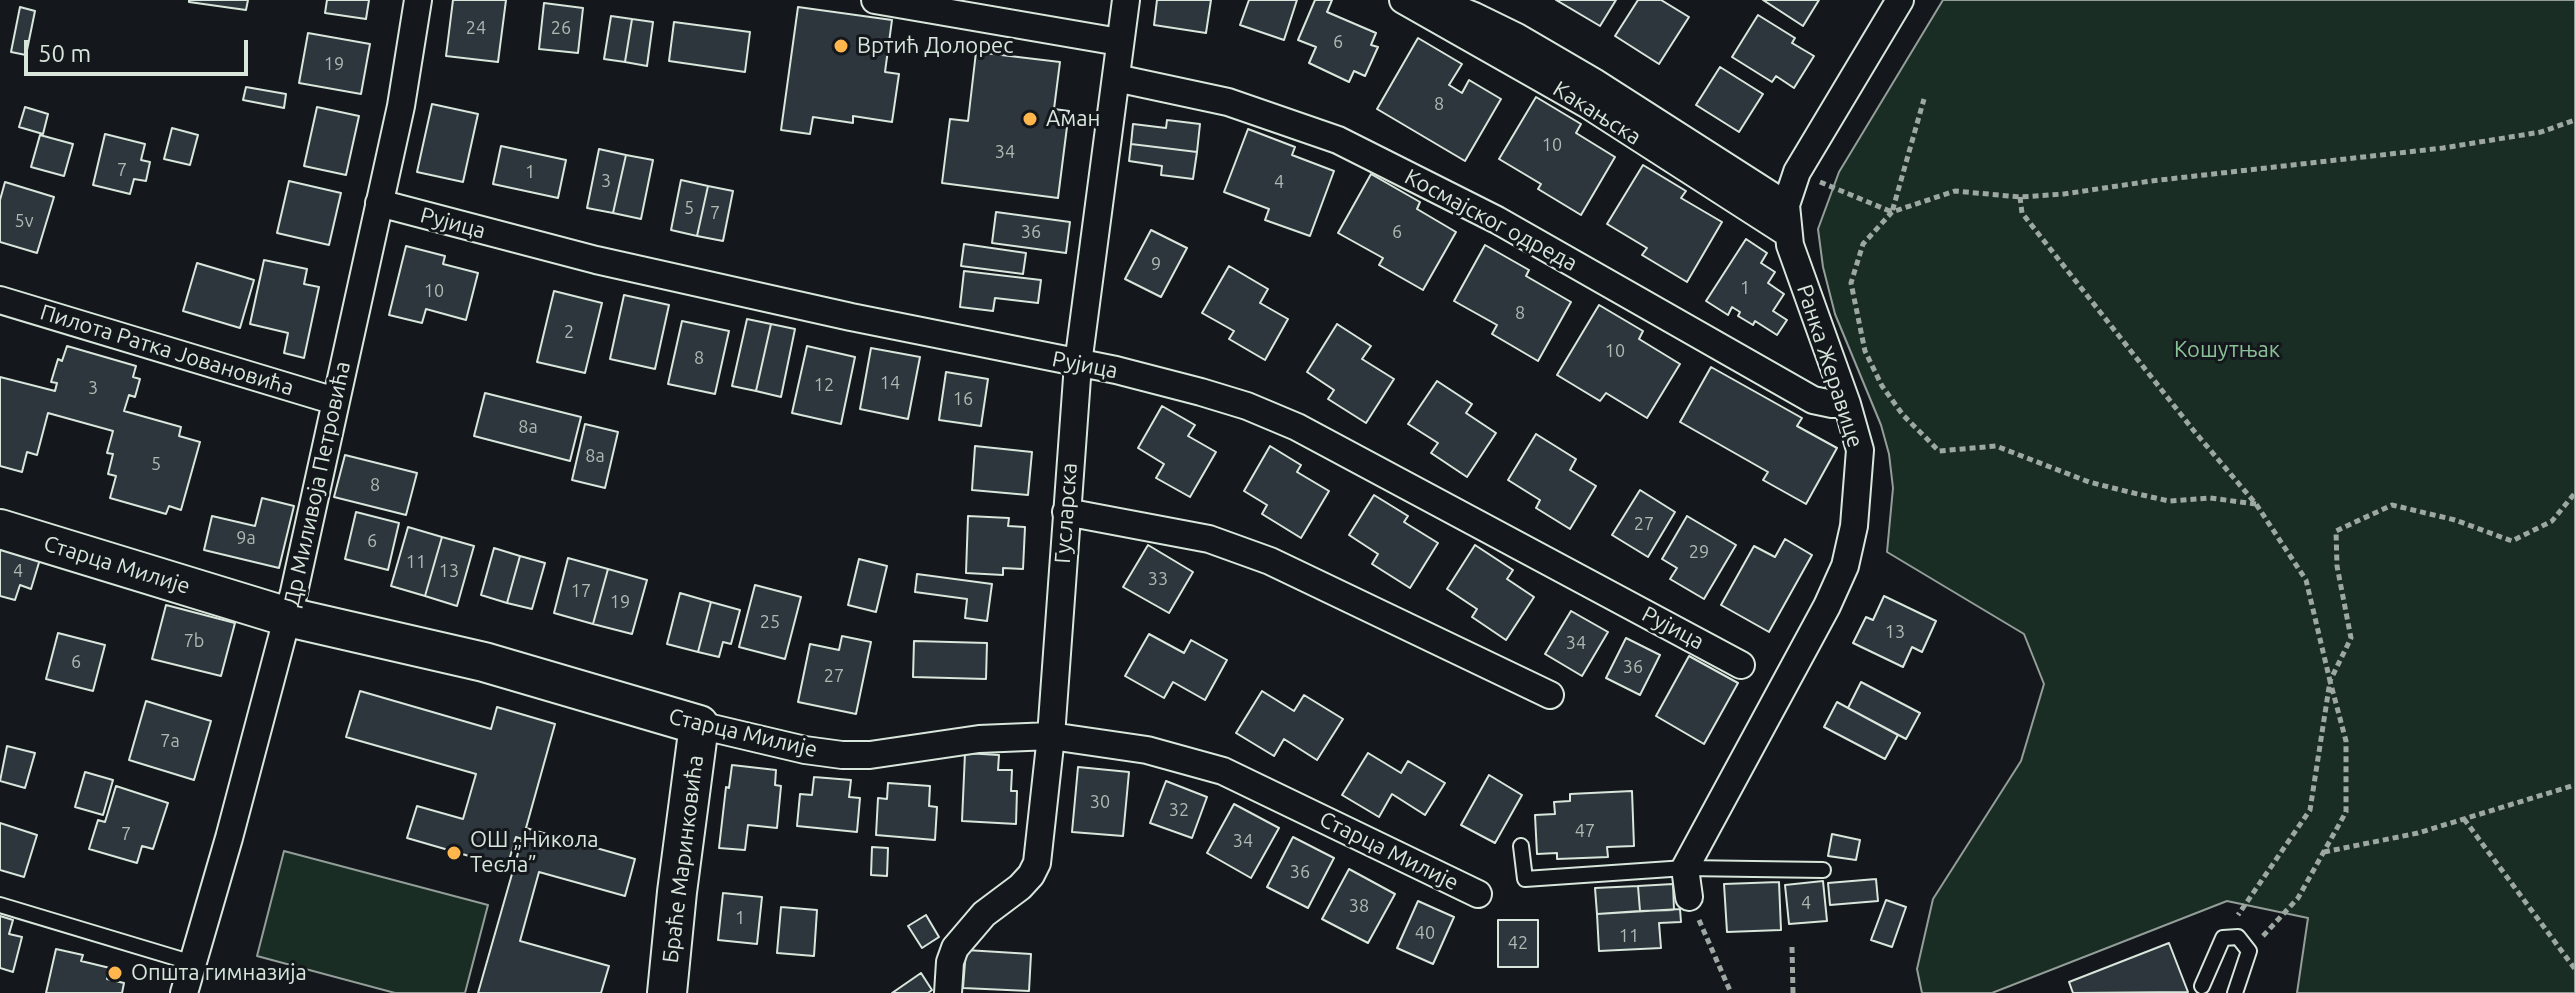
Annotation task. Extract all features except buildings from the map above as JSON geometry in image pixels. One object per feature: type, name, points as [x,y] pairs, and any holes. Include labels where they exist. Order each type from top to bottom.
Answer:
[{"type":"street","name":"Др Миливоја Петровића","points":[[184,993],[288,617],[401,106],[418,0]]},
{"type":"street","points":[[875,0],[1119,42]]},
{"type":"street","name":"Гусларска","points":[[948,993],[950,962],[955,948],[984,914],[1026,881],[1037,863],[1051,736],[1078,364],[1126,0]]},
{"type":"street","name":"Какањска","points":[[1403,0],[1588,105],[1787,233]]},
{"type":"street","name":"Какањска","points":[[1435,0],[1517,37],[1594,82],[1786,205]]},
{"type":"street","name":"Ранка Жеравице","points":[[1685,868],[1827,606],[1845,566],[1854,526],[1860,450],[1787,233],[1786,205],[1797,172],[1900,0]]},
{"type":"street","name":"Космајског одреда","points":[[1116,78],[1228,102],[1338,140],[1497,220],[1813,400],[1847,404]]},
{"type":"street","name":"Рујица","points":[[379,203],[596,260],[1078,364],[1201,392],[1247,406],[1297,427],[1741,665]]},
{"type":"street","name":"Пилота Ратка Јовановића","points":[[0,300],[335,401]]},
{"type":"street","points":[[1066,512],[1175,531],[1249,553],[1550,695]]},
{"type":"street","name":"Старца Милије","points":[[0,529],[288,617],[484,662],[699,725],[780,745],[842,755],[870,755],[979,739],[1051,736],[1147,750],[1223,771],[1478,894]]},
{"type":"street","name":"Браће Маринковића","points":[[667,993],[699,725]]},
{"type":"street","points":[[1685,868],[1689,897]]},
{"type":"lane","points":[[1521,846],[1525,879],[1685,868],[1823,870]]},
{"type":"lane","points":[[0,905],[193,963]]},
{"type":"lane","points":[[2202,986],[2223,938],[2238,937],[2249,951],[2235,993]]},
{"type":"path","points":[[1924,99],[1892,212],[1863,244],[1851,283],[1865,351],[1882,386],[1903,415],[1939,451],[1996,446],[2089,482],[2169,501],[2210,498],[2256,504]]},
{"type":"path","points":[[1797,172],[1892,212],[1955,191],[2020,197],[2064,194],[2151,181],[2443,148],[2541,132],[2575,120]]},
{"type":"path","points":[[2020,197],[2022,213],[2184,419],[2256,504],[2306,580],[2346,741],[2346,812],[2298,898],[2249,951]]},
{"type":"path","points":[[2223,938],[2310,810],[2330,681],[2351,638],[2337,566],[2336,531],[2392,505],[2455,520],[2512,541],[2552,521],[2575,493]]},
{"type":"path","points":[[2323,852],[2418,833],[2575,785]]},
{"type":"path","points":[[2464,819],[2575,969]]},
{"type":"path","points":[[1689,897],[1731,993]]},
{"type":"path","points":[[1792,947],[1793,993]]},
{"type":"green space","name":"Кошутњак","points":[[1943,0],[2575,0],[2575,993],[2297,993],[2308,918],[2227,901],[1992,993],[1922,993],[1917,969],[1933,899],[2021,761],[2044,684],[2024,634],[1887,552],[1893,488],[1889,454],[1881,425],[1835,314],[1823,267],[1818,229],[1839,172]]},
{"type":"green space","points":[[284,851],[488,905],[465,993],[395,993],[257,956]]},
{"type":"place","name":"Вртић Долорес","points":[[841,46]]},
{"type":"place","name":"Аман","points":[[1030,119]]},
{"type":"place","name":"ОШ „Никола Тесла”","points":[[454,853]]},
{"type":"place","name":"Општа гимназија","points":[[115,973]]}]
